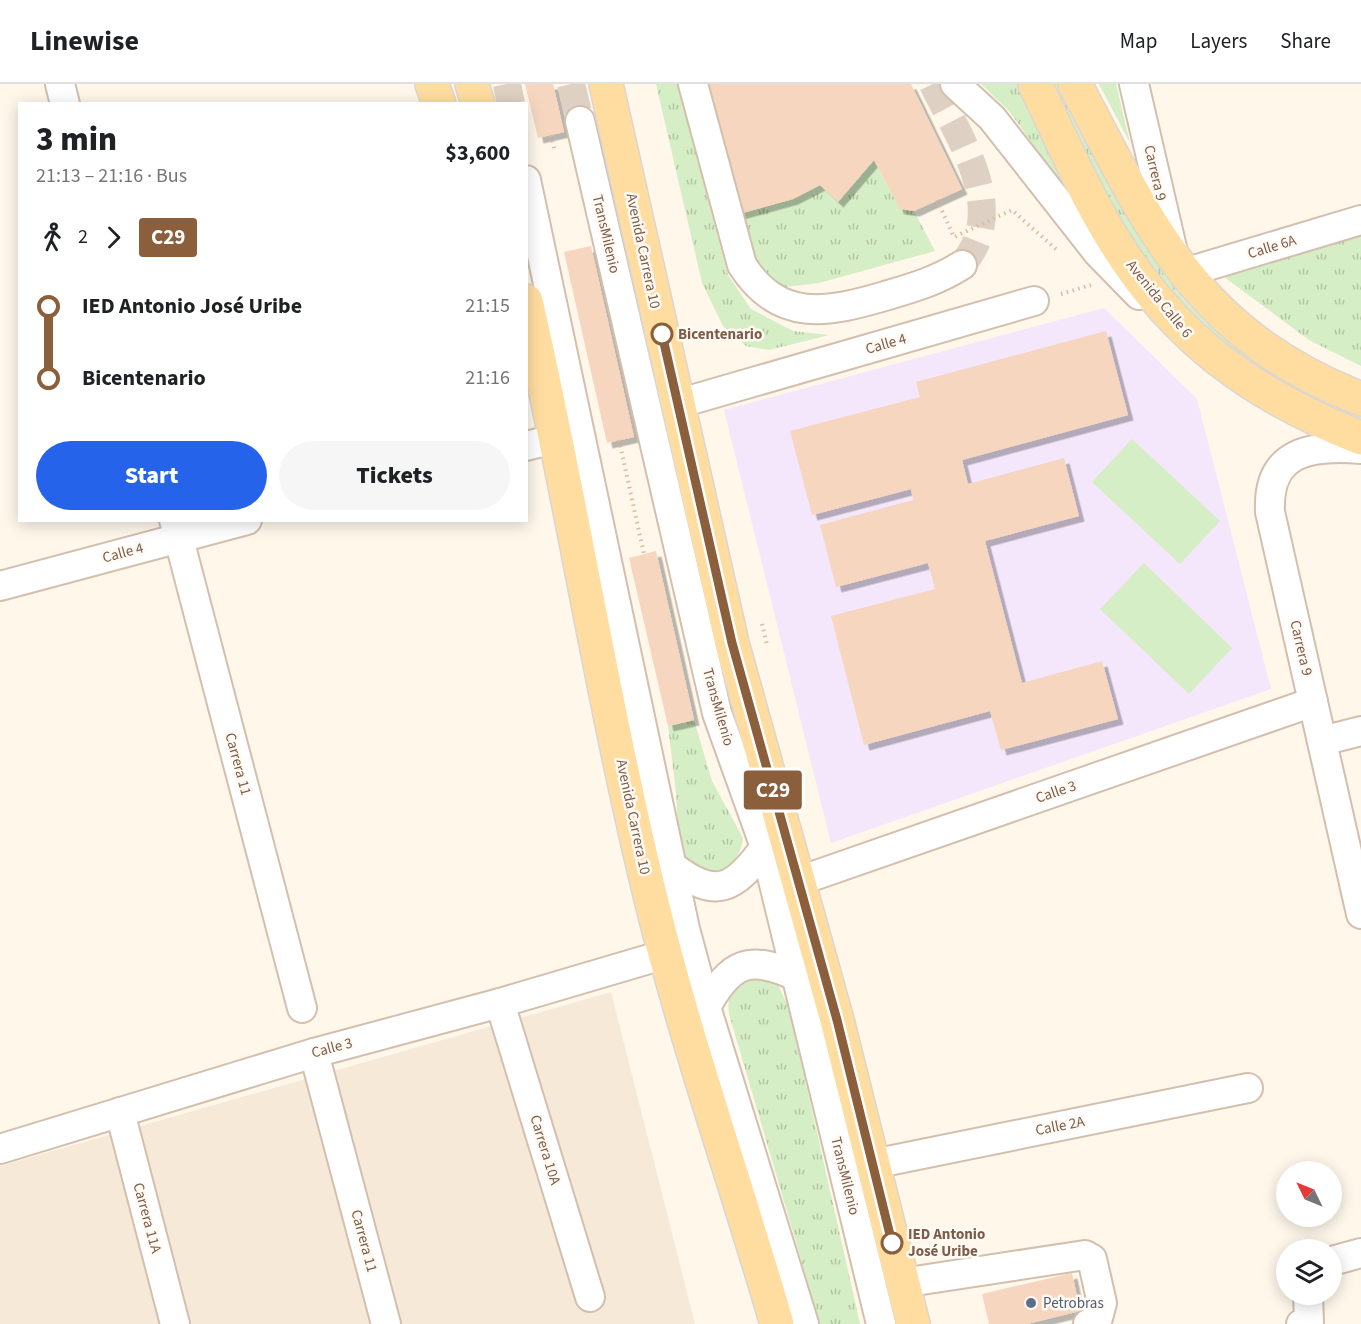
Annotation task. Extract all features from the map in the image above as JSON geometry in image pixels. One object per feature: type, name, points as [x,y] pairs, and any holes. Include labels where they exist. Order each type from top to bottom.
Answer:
[{"type":"main road","points":[[432,84],[438,102]]},
{"type":"main road","points":[[472,84],[477,102]]},
{"type":"main road","name":"Avenida Carrera 10","points":[[606,84],[732,643],[837,1020],[913,1324]]},
{"type":"main road","name":"Avenida Calle 6","points":[[1035,84],[1113,240],[1158,300],[1190,337],[1210,355],[1267,395],[1361,438]]},
{"type":"main road","points":[[1075,84],[1127,183],[1180,268],[1227,319],[1262,347],[1303,374],[1361,399]]},
{"type":"main road","name":"Avenida Carrera 10","points":[[528,310],[558,438],[620,760],[666,954],[711,1112],[777,1324]]},
{"type":"street","points":[[60,84],[64,102]]},
{"type":"street","points":[[693,84],[742,265],[751,279],[769,296],[802,308],[826,310],[928,284],[962,266]]},
{"type":"street","points":[[955,84],[992,118],[1098,253],[1142,299],[1190,337]]},
{"type":"street","name":"Carrera 9","points":[[1134,84],[1180,268]]},
{"type":"street","name":"TransMilenio","points":[[580,121],[717,713],[765,847],[881,1324]]},
{"type":"street","points":[[528,189],[672,866],[706,1007],[804,1324]]},
{"type":"street","name":"Calle 6A","points":[[1180,268],[1361,220]]},
{"type":"street","name":"Calle 4","points":[[677,404],[1034,301]]},
{"type":"street","points":[[528,446],[558,438]]},
{"type":"street","name":"Carrera 9","points":[[1361,449],[1330,447],[1307,450],[1291,458],[1280,469],[1272,483],[1269,496],[1270,512],[1361,914]]},
{"type":"street","name":"Calle 4","points":[[0,586],[177,529],[231,522]]},
{"type":"street","name":"Carrera 11","points":[[177,529],[302,1008]]},
{"type":"street","name":"Calle 3","points":[[799,881],[1313,702]]},
{"type":"street","points":[[1322,741],[1361,731]]},
{"type":"street","points":[[672,866],[692,881],[712,888],[724,887],[741,878],[765,847]]},
{"type":"street","name":"Calle 3","points":[[0,1149],[314,1053],[500,1004],[666,954]]},
{"type":"street","points":[[706,1007],[718,985],[729,973],[743,965],[770,964],[796,975]]},
{"type":"street","name":"Carrera 10A","points":[[500,1004],[590,1297]]},
{"type":"street","name":"Carrera 11","points":[[314,1053],[386,1324]]},
{"type":"street","name":"Calle 2A","points":[[873,1164],[1248,1088]]},
{"type":"street","name":"Carrera 11A","points":[[120,1112],[175,1324]]},
{"type":"street","points":[[1342,1258],[1361,1253]]},
{"type":"street","points":[[902,1283],[1085,1255],[1092,1259],[1102,1303],[1098,1318],[1088,1324]]},
{"type":"street","points":[[1301,1324],[1309,1322],[1308,1305]]},
{"type":"path","points":[[937,200],[954,237],[1012,210],[1062,255]]},
{"type":"path","points":[[1034,301],[1096,284],[1087,277]]},
{"type":"path","points":[[619,440],[644,555]]},
{"type":"shaded area","points":[[1104,308],[1197,399],[1271,689],[831,843],[724,410]]},
{"type":"shaded area","points":[[611,992],[695,1324],[0,1324],[0,1166]]},
{"type":"green space","points":[[656,84],[677,84],[728,275],[751,309],[793,331],[829,335],[769,350],[746,346],[723,326],[702,283]]},
{"type":"green space","points":[[981,84],[1018,84],[1084,218],[1010,112]]},
{"type":"green space","points":[[1049,84],[1060,84],[1124,211],[1142,242],[1183,299],[1224,337],[1262,362],[1361,411],[1361,423],[1262,377],[1157,285],[1125,231]]},
{"type":"green space","points":[[1099,84],[1116,84],[1130,143]]},
{"type":"green space","points":[[874,160],[900,208],[914,211],[935,251],[819,283],[778,288],[760,272],[735,215],[793,199],[820,185],[838,201]]},
{"type":"green space","points":[[1361,230],[1361,366],[1309,340],[1216,271]]},
{"type":"green space","points":[[1132,439],[1220,521],[1180,564],[1092,482]]},
{"type":"green space","points":[[1144,563],[1232,648],[1189,694],[1100,609]]},
{"type":"green space","points":[[694,720],[712,781],[743,838],[740,851],[729,866],[712,874],[686,860],[679,844],[668,726]]},
{"type":"green space","points":[[766,975],[778,985],[789,1008],[860,1324],[820,1324],[729,1014],[730,994],[742,976]]},
{"type":"building","points":[[525,84],[553,84],[564,132],[538,138]]},
{"type":"building","points":[[702,84],[911,84],[962,189],[914,211],[900,209],[874,160],[838,202],[820,185],[793,199],[735,215]]},
{"type":"building","points":[[591,246],[634,437],[607,443],[564,252]]},
{"type":"building","points":[[1106,331],[1128,415],[962,460],[968,484],[1064,458],[1079,516],[985,541],[1022,683],[1102,661],[1118,719],[1001,750],[990,711],[864,745],[831,616],[935,589],[928,563],[836,587],[820,525],[913,500],[911,489],[812,515],[790,431],[920,397],[916,382]]},
{"type":"building","points":[[656,551],[694,720],[668,726],[629,558]]},
{"type":"building","name":"Petrobras","points":[[1072,1273],[1080,1311],[1027,1324],[989,1324],[982,1294]]},
{"type":"tunnel","points":[[507,84],[511,102]]},
{"type":"tunnel","points":[[571,84],[580,121]]},
{"type":"tunnel","points":[[933,84],[966,150],[981,198],[981,221],[976,244],[962,265]]},
{"type":"bus line","name":"C29","points":[[662,334],[732,643],[837,1020],[892,1243]]},
{"type":"place","name":"Bicentenario","points":[[662,334]]},
{"type":"place","name":"IED Antonio José Uribe","points":[[892,1243]]},
{"type":"place","name":"Petrobras","points":[[1031,1303]]}]
